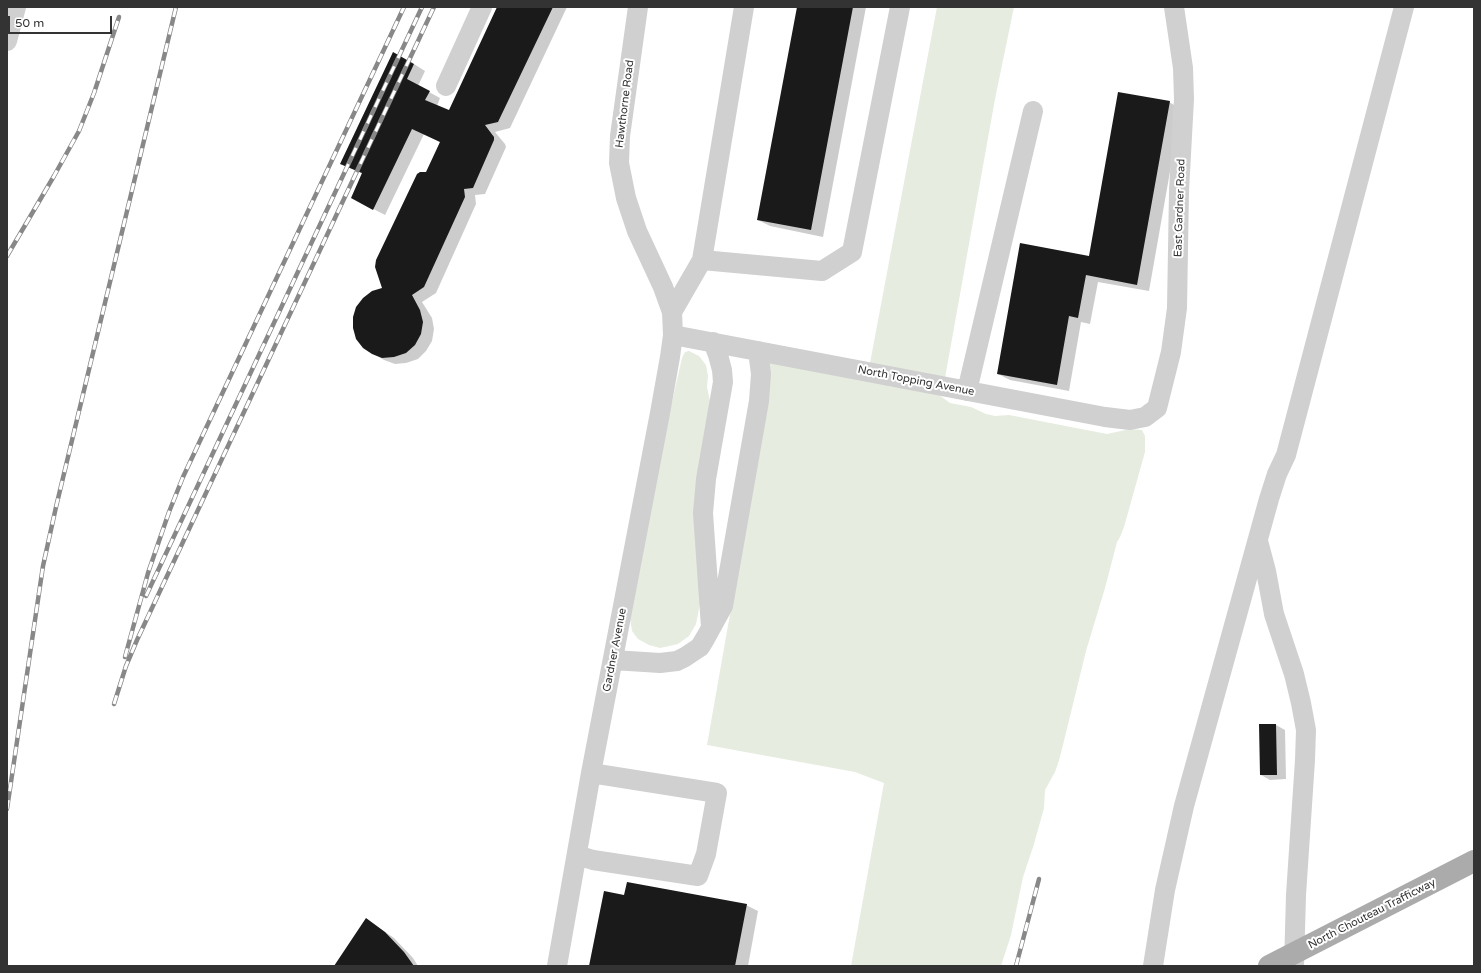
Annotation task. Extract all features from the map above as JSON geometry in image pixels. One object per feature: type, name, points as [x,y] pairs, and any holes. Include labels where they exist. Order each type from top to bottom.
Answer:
[{"type":"main road","name":"North Chouteau Trafficway","points":[[1269,966],[1474,861]]},
{"type":"street","points":[[7,41],[16,7]]},
{"type":"street","points":[[446,86],[482,7]]},
{"type":"street","name":"Hawthorne Road","points":[[638,7],[620,136],[619,163],[626,198],[637,231],[663,287],[672,312],[673,335]]},
{"type":"street","points":[[672,312],[702,260],[744,7]]},
{"type":"street","points":[[702,260],[822,271],[852,252],[900,7]]},
{"type":"street","name":"East Gardner Road","points":[[1157,408],[1171,352],[1177,308],[1179,191],[1184,99],[1183,68],[1174,7]]},
{"type":"street","points":[[1152,966],[1165,890],[1176,840],[1258,539],[1277,474],[1286,455],[1404,7]]},
{"type":"street","points":[[968,391],[1033,111]]},
{"type":"street","name":"North Topping Avenue","points":[[673,335],[1105,417],[1130,420],[1145,417],[1157,408]]},
{"type":"street","name":"Gardner Avenue","points":[[557,966],[660,413],[673,335]]},
{"type":"street","points":[[711,627],[703,513],[706,479],[723,382],[722,370],[713,342]]},
{"type":"street","points":[[613,660],[660,663],[677,661],[700,647],[722,606],[759,401],[761,374],[758,351]]},
{"type":"street","points":[[1258,539],[1274,614],[1294,674],[1306,730],[1306,760],[1296,896],[1294,966]]},
{"type":"street","points":[[577,855],[593,860],[698,876],[706,854],[717,793],[592,773]]},
{"type":"shaded area","points":[[937,7],[1014,7],[995,99],[945,378],[870,363]]},
{"type":"shaded area","points":[[689,351],[699,356],[706,365],[708,376],[707,387],[711,406],[701,599],[696,624],[689,636],[678,644],[660,648],[649,645],[638,639],[632,631],[630,618],[666,428],[682,358],[685,352]]},
{"type":"shaded area","points":[[767,359],[939,395],[950,403],[971,407],[986,414],[995,416],[1009,415],[1107,434],[1130,429],[1142,430],[1145,436],[1145,452],[1124,527],[1117,542],[1086,651],[1060,757],[1055,772],[1045,790],[1044,808],[1023,877],[1011,935],[1001,966],[851,966],[884,783],[855,772],[707,745],[768,398]]},
{"type":"building","points":[[497,7],[553,7],[498,122],[485,125],[494,137],[494,140],[473,188],[464,189],[465,197],[424,287],[412,295],[420,310],[423,322],[421,334],[415,345],[406,353],[394,357],[382,358],[363,348],[356,339],[353,328],[353,317],[356,307],[363,298],[372,291],[382,288],[375,267],[376,260],[417,174],[420,172],[426,172],[440,142],[412,129],[373,210],[351,198],[362,173],[340,164],[393,52],[414,64],[407,79],[430,91],[425,100],[449,110]]},
{"type":"building","points":[[797,7],[853,7],[811,230],[757,220]]},
{"type":"building","points":[[1118,92],[1170,101],[1137,285],[1086,275],[1078,318],[1069,316],[1057,385],[997,374],[1020,243],[1089,256]]},
{"type":"building","points":[[1259,724],[1276,724],[1277,775],[1260,775]]},
{"type":"building","points":[[627,882],[747,904],[735,966],[589,966],[604,891],[624,895]]},
{"type":"building","points":[[366,918],[385,932],[404,952],[414,966],[334,966]]},
{"type":"railway","points":[[7,809],[43,566],[176,7]]},
{"type":"railway","points":[[125,657],[148,573],[183,477],[404,7]]},
{"type":"railway","points":[[146,596],[422,7]]},
{"type":"railway","points":[[114,704],[126,666],[137,640],[434,7]]},
{"type":"railway","points":[[7,256],[79,131],[94,93],[119,17]]},
{"type":"railway","points":[[1016,966],[1039,879]]}]
